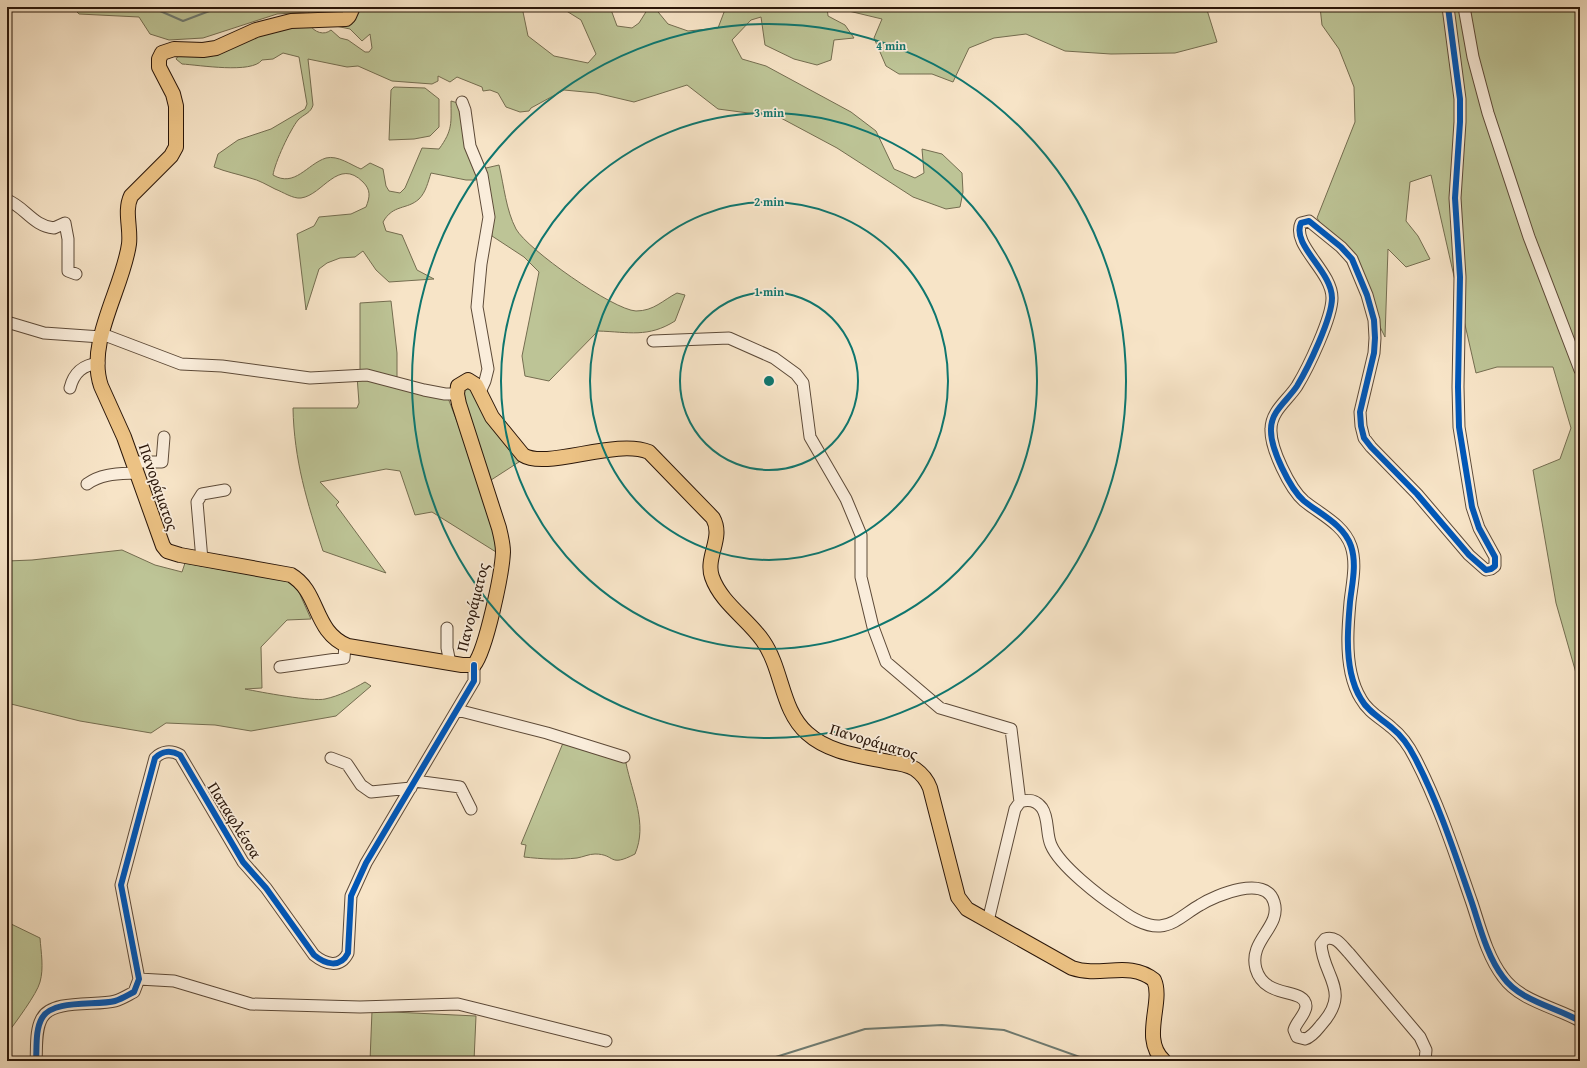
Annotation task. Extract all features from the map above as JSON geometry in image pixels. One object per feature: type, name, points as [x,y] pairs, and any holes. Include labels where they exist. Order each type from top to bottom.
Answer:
[{"type":"main road","name":"Πανοράματος","points":[[353,7],[349,16],[340,20],[311,19],[291,22],[256,30],[216,48],[203,50],[174,49],[161,55],[159,67],[173,94],[176,106],[176,147],[171,156],[131,196],[128,203],[130,230],[129,245],[101,335],[99,363],[101,386],[135,468],[157,534],[163,546],[172,553],[202,560],[291,575],[300,581],[306,590],[326,630],[333,638],[345,645],[450,663],[474,665],[479,656],[496,597],[502,547],[499,528],[457,394],[461,383],[468,380],[476,385],[492,417],[523,455],[529,459],[546,459],[582,453],[629,448],[643,449],[649,452],[697,501],[715,523],[716,541],[710,563],[710,570],[717,589],[763,641],[778,669],[789,708],[794,718],[807,734],[825,746],[844,752],[907,765],[922,775],[930,788],[958,897],[966,909],[988,922]]},
{"type":"main road","points":[[988,922],[1061,964],[1077,970],[1101,972],[1138,970],[1154,980],[1156,989],[1153,1036],[1157,1052],[1164,1061]]},
{"type":"street","points":[[1448,7],[1460,99],[1455,198],[1460,277],[1458,387],[1459,427],[1472,508],[1479,528],[1495,557],[1495,566],[1491,570],[1486,570],[1469,556],[1417,494],[1371,448],[1364,438],[1360,412],[1374,354],[1375,338],[1372,314],[1363,284],[1352,259],[1341,247],[1309,221],[1301,223],[1299,233],[1303,244],[1327,277],[1331,288],[1332,301],[1329,316],[1297,387],[1275,414],[1271,429],[1272,441],[1294,489],[1301,498],[1337,525],[1347,536],[1352,547],[1354,568],[1348,637],[1351,671],[1355,686],[1362,701],[1404,739],[1417,761],[1444,823],[1483,936],[1497,968],[1510,986],[1525,996],[1580,1021]]},
{"type":"street","points":[[1464,7],[1476,70],[1488,113],[1530,237],[1580,370]]},
{"type":"street","points":[[462,102],[465,110],[470,146],[482,175],[489,217],[481,264],[477,307],[488,369],[480,392]]},
{"type":"street","points":[[7,200],[19,206],[41,225],[54,228],[65,222],[68,239],[68,271],[76,274]]},
{"type":"street","points":[[7,322],[44,333],[101,335],[181,364],[222,366],[310,378],[367,375],[424,390],[446,394],[457,394]]},
{"type":"street","points":[[653,341],[729,338],[774,358],[796,374],[803,383],[810,437],[846,499],[861,535],[861,578],[873,627],[886,662],[940,708],[1011,728],[1020,802],[1016,807],[1012,820],[988,922]]},
{"type":"street","points":[[70,388],[72,378],[80,369],[89,364],[99,363]]},
{"type":"street","points":[[87,484],[96,478],[105,475],[162,462],[164,437]]},
{"type":"street","points":[[202,560],[197,502],[202,494],[225,490]]},
{"type":"street","points":[[447,628],[446,648],[450,663]]},
{"type":"street","points":[[280,666],[344,658],[345,645]]},
{"type":"street","name":"Παπαφλέσσα","points":[[138,979],[121,885],[155,758],[158,754],[169,752],[180,755],[243,862],[266,888],[314,955],[329,963],[341,962],[348,953],[352,890],[366,863],[474,680],[474,665]]},
{"type":"street","points":[[457,710],[547,733],[624,757]]},
{"type":"street","points":[[331,758],[347,764],[360,785],[371,792],[413,785],[460,787],[471,809]]},
{"type":"street","points":[[1020,802],[1032,801],[1042,808],[1045,815],[1050,843],[1054,852],[1080,879],[1132,918],[1151,925],[1160,926],[1174,922],[1200,905],[1219,896],[1249,888],[1263,889],[1267,891],[1274,901],[1276,910],[1273,920],[1257,946],[1255,966],[1258,976],[1269,988],[1296,995],[1304,1001],[1306,1005],[1305,1010],[1294,1030],[1297,1037],[1305,1039],[1314,1033],[1328,1018],[1334,1004],[1335,990],[1322,949],[1322,941],[1330,937],[1338,941],[1349,953],[1420,1037],[1426,1050],[1426,1061]]},
{"type":"street","points":[[36,1061],[39,1028],[42,1018],[46,1012],[61,1007],[119,1000],[134,992],[138,979],[174,982],[252,1004],[360,1007],[458,1004],[606,1041]]},
{"type":"green space","points":[[72,7],[522,7],[528,36],[554,56],[588,63],[596,54],[581,20],[560,7],[610,7],[617,26],[632,28],[639,23],[649,7],[654,7],[668,24],[688,31],[718,28],[726,7],[827,7],[828,16],[845,25],[854,38],[834,40],[831,60],[817,65],[794,59],[765,45],[761,17],[751,20],[732,40],[742,59],[766,66],[851,112],[876,131],[894,169],[915,178],[924,173],[922,149],[942,154],[962,173],[963,192],[960,207],[946,209],[913,197],[837,148],[779,117],[718,109],[687,85],[634,102],[596,93],[564,90],[531,108],[529,111],[520,112],[506,107],[498,93],[490,90],[483,91],[482,87],[457,77],[450,82],[438,76],[438,81],[432,84],[392,81],[358,66],[347,67],[308,59],[313,105],[309,112],[298,120],[291,131],[283,146],[273,175],[288,179],[301,174],[319,161],[331,157],[361,169],[370,163],[383,169],[386,186],[389,191],[400,193],[405,188],[422,148],[439,149],[447,137],[451,121],[451,101],[458,103],[479,177],[476,180],[466,180],[431,173],[425,190],[419,199],[410,205],[391,212],[383,222],[386,231],[402,235],[417,270],[434,279],[389,282],[376,270],[363,251],[355,257],[340,258],[327,263],[319,269],[306,310],[297,234],[314,226],[319,217],[351,214],[366,207],[369,191],[363,182],[354,175],[346,174],[338,175],[316,191],[298,198],[288,195],[257,180],[214,167],[218,154],[238,140],[271,129],[305,109],[307,104],[299,57],[283,53],[273,59],[262,60],[248,67],[237,68],[182,64],[176,59],[179,55],[259,31],[310,25],[314,30],[322,33],[331,30],[340,38],[348,40],[365,52],[369,52],[372,48],[370,34],[362,41],[350,29],[326,24],[308,12],[277,14],[203,38],[169,40],[150,34],[139,17],[79,14]]},
{"type":"green space","points":[[832,7],[1208,7],[1207,10],[1217,42],[1175,53],[1111,54],[1065,51],[1026,34],[994,38],[969,48],[953,82],[932,74],[899,74],[886,66],[874,38],[882,19]]},
{"type":"green space","points":[[1320,7],[1580,7],[1580,687],[1556,603],[1533,470],[1560,459],[1571,428],[1553,367],[1497,367],[1476,373],[1431,175],[1410,182],[1406,221],[1418,236],[1430,259],[1406,267],[1388,249],[1385,337],[1352,270],[1317,218],[1355,122],[1354,87],[1339,49],[1322,25]]},
{"type":"green space","points":[[394,87],[425,88],[439,99],[439,127],[430,136],[414,139],[389,140],[391,90]]},
{"type":"green space","points":[[499,165],[508,206],[516,229],[536,250],[591,290],[609,301],[625,308],[642,311],[653,307],[677,293],[685,295],[675,321],[656,330],[647,332],[629,333],[598,331],[549,381],[525,376],[522,356],[539,272],[524,257],[492,236],[482,170]]},
{"type":"green space","points":[[391,301],[397,353],[397,378],[360,371],[360,303]]},
{"type":"green space","points":[[357,376],[448,398],[470,455],[495,538],[496,552],[432,512],[415,515],[400,471],[386,469],[320,482],[339,502],[336,505],[386,573],[323,551],[302,481],[296,445],[293,408],[357,408],[359,403]]},
{"type":"green space","points":[[468,384],[522,460],[488,482],[459,389]]},
{"type":"green space","points":[[122,550],[155,565],[182,572],[185,563],[287,581],[298,590],[311,619],[287,620],[261,647],[262,688],[245,689],[319,700],[341,694],[365,682],[371,686],[336,716],[251,731],[215,725],[166,723],[151,733],[80,721],[7,703],[7,561],[32,560]]},
{"type":"green space","points":[[563,743],[626,763],[638,808],[640,831],[639,843],[635,854],[620,860],[595,854],[564,859],[524,857],[526,845],[521,844]]},
{"type":"green space","points":[[7,922],[40,938],[42,966],[40,982],[35,994],[7,1034]]},
{"type":"green space","points":[[372,1011],[476,1016],[474,1061],[370,1061]]},
{"type":"waterway","points":[[151,7],[183,21],[220,7]]},
{"type":"waterway","points":[[763,1061],[865,1029],[942,1025],[1004,1030],[1091,1061]]},
{"type":"cycle path","points":[[1448,7],[1460,99],[1455,198],[1460,277],[1458,387],[1459,427],[1472,507],[1479,528],[1495,557],[1495,566],[1486,570],[1469,555],[1417,494],[1364,438],[1360,412],[1374,353],[1374,320],[1367,295],[1352,259],[1341,247],[1309,221],[1301,223],[1299,231],[1306,249],[1326,278],[1332,298],[1331,307],[1319,343],[1307,367],[1297,386],[1274,417],[1271,429],[1272,437],[1277,457],[1293,487],[1304,501],[1331,520],[1343,532],[1351,546],[1354,567],[1349,611],[1348,646],[1349,664],[1354,683],[1364,704],[1371,712],[1399,734],[1408,745],[1424,775],[1446,829],[1484,941],[1497,969],[1510,985],[1528,998],[1580,1021]]},
{"type":"cycle path","points":[[36,1061],[38,1028],[42,1018],[47,1012],[55,1008],[76,1004],[115,1001],[134,992],[139,979],[121,885],[155,758],[167,752],[173,752],[180,755],[243,862],[266,888],[314,955],[327,963],[337,963],[345,958],[348,953],[351,896],[366,863],[474,681],[474,665]]}]
